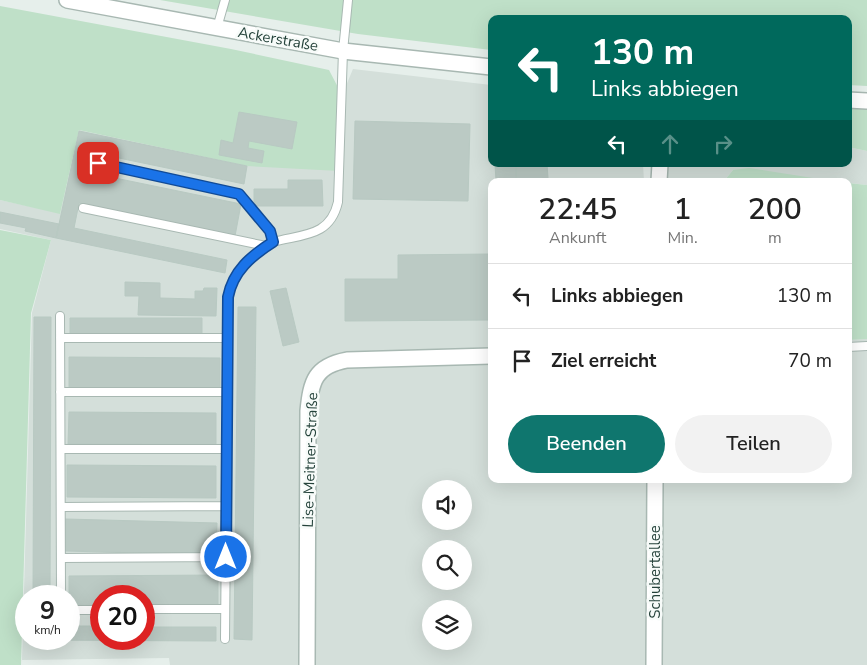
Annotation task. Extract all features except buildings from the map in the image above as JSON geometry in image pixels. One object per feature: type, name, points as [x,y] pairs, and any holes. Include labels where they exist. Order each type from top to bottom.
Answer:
[{"type":"street","name":"Ackerstraße","points":[[67,0],[343,50],[488,67]]},
{"type":"street","points":[[852,100],[867,101]]},
{"type":"street","name":"Lise-Meitner-Straße","points":[[307,665],[308,411],[310,390],[316,376],[325,367],[346,360],[488,356]]},
{"type":"street","name":"Schubertallee","points":[[654,665],[655,483]]},
{"type":"lane","points":[[217,28],[225,0]]},
{"type":"lane","points":[[224,640],[228,297],[231,282],[242,267],[269,244],[322,228],[330,223],[336,213],[338,202],[343,50],[348,0]]},
{"type":"lane","points":[[98,163],[239,194],[270,231],[269,244]]},
{"type":"lane","points":[[83,208],[269,244]]},
{"type":"lane","points":[[60,316],[61,585]]},
{"type":"lane","points":[[60,338],[228,338]]},
{"type":"lane","points":[[852,347],[867,346]]},
{"type":"lane","points":[[60,392],[227,392]]},
{"type":"lane","points":[[60,449],[226,449]]},
{"type":"lane","points":[[61,507],[226,506]]},
{"type":"lane","points":[[61,558],[226,557]]},
{"type":"lane","points":[[155,610],[225,609]]},
{"type":"shaded area","points":[[353,69],[488,85],[488,167],[643,167],[644,178],[488,178],[488,483],[852,483],[852,340],[867,339],[867,665],[170,665],[169,658],[22,660],[22,650],[80,650],[80,585],[24,585],[32,313],[51,240],[0,229],[0,200],[60,213],[79,130],[247,166],[342,95]]},
{"type":"shaded area","points":[[852,148],[867,151],[867,185],[852,183],[852,178],[804,178],[733,170],[726,178],[660,178],[660,167],[852,167]]},
{"type":"green space","points":[[160,0],[867,0],[867,86],[852,85],[852,15],[488,15],[488,50],[358,34]]},
{"type":"green space","points":[[0,6],[231,49],[329,70],[342,95],[339,171],[247,166],[79,130],[60,214],[0,200]]},
{"type":"green space","points":[[852,100],[867,102],[867,151],[852,148]]},
{"type":"green space","points":[[749,168],[813,178],[726,178],[733,170]]},
{"type":"green space","points":[[852,183],[867,185],[867,339],[852,340]]},
{"type":"green space","points":[[0,230],[51,240],[31,313],[23,585],[15,585],[15,650],[21,650],[21,665],[0,665]]},
{"type":"route","points":[[98,163],[239,194],[270,231],[273,242],[259,251],[242,267],[231,282],[228,297],[226,557]]}]
